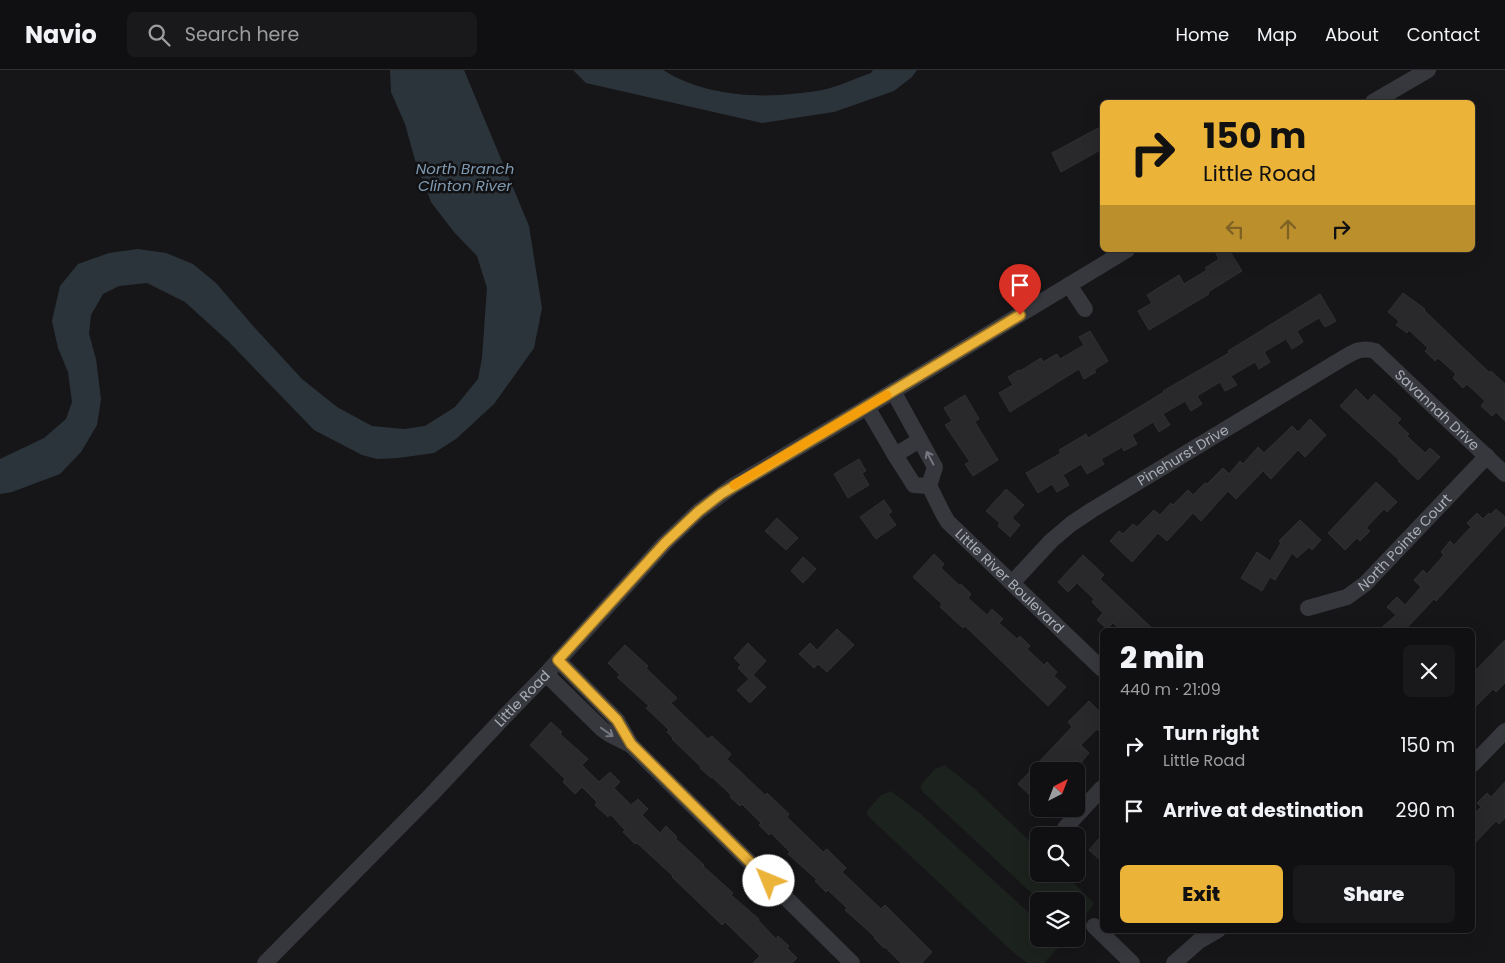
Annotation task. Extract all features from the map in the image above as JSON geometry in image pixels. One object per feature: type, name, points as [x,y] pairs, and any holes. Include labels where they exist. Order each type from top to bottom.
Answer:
[{"type":"street","points":[[1376,100],[1428,70]]},
{"type":"street","name":"Little Road","points":[[265,963],[431,795],[546,674],[665,543],[699,511],[733,486],[893,392],[1124,252]]},
{"type":"street","points":[[1070,285],[1085,309]]},
{"type":"street","name":"Pinehurst Drive","points":[[1012,583],[1051,541],[1092,510],[1350,354],[1361,349],[1368,349]]},
{"type":"street","name":"Savannah Drive","points":[[1368,349],[1375,351],[1505,474]]},
{"type":"street","points":[[867,407],[894,455],[914,485],[929,486],[935,467],[893,392]]},
{"type":"street","points":[[894,455],[920,440]]},
{"type":"street","name":"North Pointe Court","points":[[1308,608],[1347,597],[1365,584],[1486,456]]},
{"type":"street","name":"Little River Boulevard","points":[[929,486],[948,522],[1100,667]]},
{"type":"street","points":[[558,660],[617,720],[631,744],[852,963]]},
{"type":"street","points":[[546,674],[609,734],[631,744]]},
{"type":"street","points":[[581,708],[592,696]]},
{"type":"street","points":[[1475,762],[1505,731]]},
{"type":"street","points":[[1066,827],[1100,790]]},
{"type":"street","points":[[1094,926],[1100,932]]},
{"type":"street","points":[[1101,933],[1132,963]]},
{"type":"street","points":[[1174,963],[1199,940],[1212,933]]},
{"type":"shaded area","points":[[945,765],[976,790],[1030,841],[1030,882],[1072,882],[1083,892],[1030,892],[923,792],[920,786],[935,769]]},
{"type":"shaded area","points":[[891,791],[922,815],[1030,914],[1030,947],[1059,947],[1044,963],[1027,963],[1014,953],[870,818],[866,812],[881,795]]},
{"type":"shaded area","points":[[1085,894],[1094,903],[1085,914]]},
{"type":"water","name":"North Branch Clinton River","points":[[390,70],[464,70],[529,226],[542,308],[534,348],[494,404],[456,439],[434,453],[377,459],[362,455],[314,430],[228,341],[185,302],[147,283],[119,286],[103,294],[91,315],[89,334],[96,359],[101,399],[97,425],[81,452],[60,474],[12,492],[0,494],[0,459],[44,438],[66,419],[72,402],[68,372],[58,348],[52,321],[60,286],[78,264],[109,253],[138,249],[166,253],[193,264],[216,283],[302,379],[337,407],[372,426],[404,429],[425,426],[455,407],[478,379],[482,358],[487,288],[477,256],[454,232],[431,202],[415,160],[405,124],[391,92]]},
{"type":"water","points":[[573,70],[663,70],[695,85],[712,90],[748,95],[784,95],[838,86],[871,73],[873,70],[917,70],[912,77],[894,91],[834,112],[762,123],[586,83]]},
{"type":"building","points":[[1100,127],[1100,150],[1061,172],[1052,153]]},
{"type":"building","points":[[1215,252],[1230,252],[1242,271],[1208,292],[1209,294],[1149,330],[1138,311],[1152,303],[1147,295],[1179,275],[1184,284],[1207,270],[1205,268],[1219,259]]},
{"type":"building","points":[[1403,293],[1425,309],[1490,373],[1491,371],[1505,384],[1505,421],[1496,412],[1492,416],[1481,406],[1485,401],[1467,384],[1463,388],[1453,378],[1456,374],[1438,358],[1435,361],[1425,351],[1428,348],[1409,330],[1407,333],[1396,325],[1399,321],[1388,312]]},
{"type":"building","points":[[1320,294],[1336,321],[1325,327],[1319,318],[1297,331],[1303,342],[1292,349],[1286,339],[1264,352],[1270,362],[1259,369],[1255,362],[1231,376],[1237,385],[1225,391],[1220,382],[1197,396],[1202,404],[1191,411],[1185,401],[1163,414],[1170,425],[1159,432],[1153,422],[1132,435],[1137,444],[1124,451],[1122,447],[1101,459],[1104,464],[1087,474],[1081,464],[1063,475],[1069,485],[1057,492],[1052,484],[1038,493],[1026,473],[1061,453],[1059,450],[1086,434],[1088,438],[1163,391],[1229,353],[1228,351]]},
{"type":"building","points":[[1090,331],[1108,361],[1094,370],[1096,372],[1084,379],[1079,369],[1010,412],[999,393],[1013,385],[1008,377],[1041,358],[1043,362],[1057,354],[1060,359],[1084,345],[1079,337]]},
{"type":"building","points":[[1356,389],[1368,401],[1374,394],[1401,419],[1397,423],[1409,434],[1407,436],[1425,453],[1430,448],[1440,457],[1418,480],[1340,406]]},
{"type":"building","points":[[965,395],[979,419],[975,422],[998,460],[973,476],[965,464],[970,462],[945,425],[952,421],[944,408]]},
{"type":"building","points":[[1310,419],[1326,435],[1305,457],[1298,450],[1271,479],[1263,471],[1236,499],[1228,491],[1201,521],[1193,513],[1167,541],[1158,533],[1132,562],[1110,541],[1119,531],[1123,534],[1133,524],[1137,527],[1154,510],[1160,515],[1171,503],[1173,505],[1188,490],[1193,495],[1223,468],[1229,474],[1240,461],[1243,464],[1258,447],[1264,453],[1292,426],[1298,432]]},
{"type":"building","points":[[859,459],[866,471],[862,473],[869,485],[848,498],[834,474]]},
{"type":"building","points":[[1376,482],[1397,502],[1387,512],[1384,509],[1366,528],[1370,531],[1360,541],[1357,538],[1345,550],[1328,533]]},
{"type":"building","points":[[1006,489],[1024,505],[1012,518],[1020,525],[1010,537],[998,526],[1000,523],[986,511]]},
{"type":"building","points":[[884,500],[892,512],[888,514],[896,525],[876,539],[860,517]]},
{"type":"building","points":[[1496,509],[1505,517],[1505,526],[1436,601],[1434,599],[1407,628],[1381,628],[1396,615],[1387,607],[1397,597],[1405,605],[1421,587],[1414,580],[1423,570],[1427,574],[1444,555],[1441,552],[1450,541],[1454,545],[1471,527],[1467,523],[1477,513],[1483,519],[1489,513],[1490,515]]},
{"type":"building","points":[[777,518],[798,538],[786,550],[765,531]]},
{"type":"building","points":[[1300,520],[1321,540],[1312,550],[1309,547],[1297,558],[1292,553],[1275,580],[1270,577],[1262,591],[1241,578],[1257,552],[1270,561],[1281,543],[1279,541]]},
{"type":"building","points":[[934,554],[944,564],[941,568],[971,594],[968,598],[987,615],[992,609],[1003,619],[999,623],[1017,639],[1020,636],[1030,646],[1027,649],[1044,665],[1047,662],[1057,672],[1054,676],[1066,687],[1048,706],[965,626],[963,628],[940,607],[942,604],[913,577]]},
{"type":"building","points":[[1083,555],[1104,575],[1100,579],[1152,628],[1119,628],[1113,623],[1106,628],[1097,620],[1103,613],[1092,602],[1094,599],[1077,583],[1068,592],[1058,582]]},
{"type":"building","points":[[803,557],[816,569],[803,583],[791,571]]},
{"type":"building","points":[[837,629],[854,645],[827,672],[818,664],[814,668],[799,654],[810,643],[817,650]]},
{"type":"building","points":[[1505,640],[1505,683],[1496,692],[1493,689],[1475,707],[1475,671]]},
{"type":"building","points":[[748,643],[766,661],[753,675],[766,687],[750,703],[737,690],[749,679],[738,668],[741,665],[734,658]]},
{"type":"building","points":[[625,645],[648,666],[646,668],[677,698],[671,703],[708,739],[712,736],[731,754],[727,759],[765,795],[767,793],[789,814],[787,817],[823,852],[827,849],[846,868],[842,872],[881,909],[885,905],[932,952],[922,963],[901,963],[884,948],[875,937],[845,910],[847,908],[828,890],[826,892],[815,881],[817,880],[788,854],[790,852],[771,833],[769,835],[759,825],[761,823],[742,804],[740,806],[730,797],[731,795],[700,768],[672,739],[667,732],[669,730],[646,708],[649,706],[617,677],[620,675],[608,663]]},
{"type":"building","points":[[1089,701],[1100,712],[1100,732],[1097,729],[1081,745],[1089,753],[1082,762],[1076,760],[1074,762],[1039,762],[1072,727],[1068,722]]},
{"type":"building","points":[[551,722],[562,732],[560,734],[588,759],[582,765],[599,782],[610,772],[620,782],[614,788],[631,805],[638,799],[648,809],[642,815],[660,833],[666,826],[677,837],[675,838],[733,893],[731,895],[759,919],[776,939],[778,936],[789,946],[787,948],[797,958],[792,963],[753,963],[760,956],[725,922],[722,925],[673,876],[637,843],[635,844],[623,832],[625,830],[610,814],[608,817],[595,805],[597,802],[582,787],[575,794],[563,782],[565,779],[530,745]]},
{"type":"building","points":[[1030,771],[1030,795],[1018,784]]},
{"type":"building","points":[[1505,782],[1505,818],[1499,824],[1496,821],[1475,843],[1475,813],[1481,807],[1477,803],[1487,793],[1491,797]]},
{"type":"building","points":[[1100,837],[1100,860],[1089,850]]},
{"type":"slow traffic","points":[[734,485],[887,395]]},
{"type":"route","points":[[769,881],[631,744],[617,720],[558,660],[665,543],[699,511],[721,494],[1020,315]]}]
